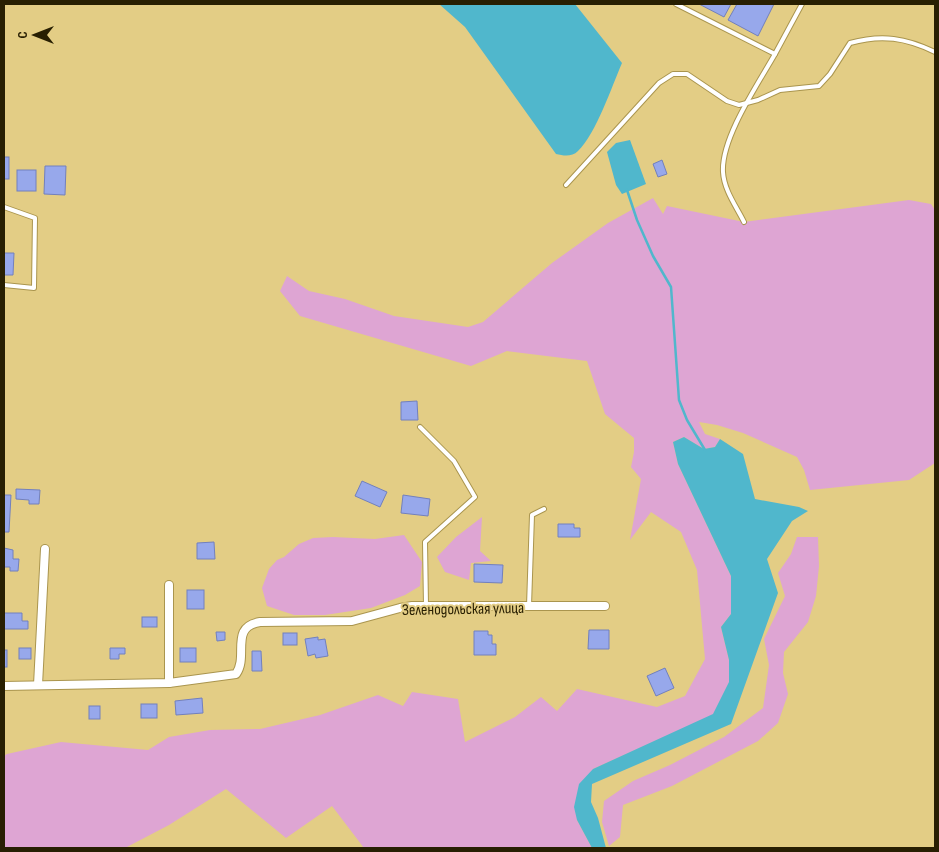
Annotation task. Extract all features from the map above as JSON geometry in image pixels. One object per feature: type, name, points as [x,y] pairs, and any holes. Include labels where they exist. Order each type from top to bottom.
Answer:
[{"type":"street","points":[[38,685],[46,549]]},
{"type":"street","points":[[169,585],[169,683]]},
{"type":"street","name":"Зеленодольская улица","points":[[4,686],[169,683],[236,674],[240,668],[242,637],[245,628],[252,623],[309,620],[352,621],[400,608],[426,606],[605,606]]},
{"type":"lane","points":[[676,4],[775,54]]},
{"type":"lane","points":[[744,222],[727,190],[723,172],[725,154],[737,122],[802,4]]},
{"type":"lane","points":[[566,184],[659,83],[673,74],[681,73],[692,76],[727,101],[739,105],[780,90],[819,86],[830,74],[850,44],[866,39],[897,38],[935,52]]},
{"type":"lane","points":[[4,207],[35,218],[34,288],[4,285]]},
{"type":"lane","points":[[420,427],[454,461],[476,497],[425,542],[426,606]]},
{"type":"lane","points":[[529,606],[532,515],[544,509]]},
{"type":"shaded area","points":[[653,198],[663,214],[667,206],[744,222],[909,200],[931,204],[935,210],[935,463],[909,480],[810,490],[804,470],[797,457],[743,433],[699,422],[705,434],[720,439],[715,447],[704,449],[684,437],[673,442],[678,464],[731,576],[731,614],[721,627],[729,660],[729,683],[713,715],[593,769],[577,820],[592,848],[364,848],[332,806],[286,838],[226,789],[169,825],[125,848],[4,848],[4,756],[7,754],[61,742],[148,750],[169,737],[210,730],[260,729],[320,715],[378,695],[403,706],[412,692],[458,699],[465,742],[515,717],[541,697],[557,711],[577,689],[657,707],[685,696],[705,659],[697,570],[681,532],[651,512],[630,540],[641,479],[631,467],[634,438],[605,414],[587,361],[507,351],[471,366],[300,316],[280,291],[287,276],[309,291],[345,299],[394,316],[468,327],[483,322],[552,263],[608,223]]},
{"type":"shaded area","points":[[482,517],[480,551],[491,561],[471,563],[469,580],[445,572],[437,557],[456,537]]},
{"type":"shaded area","points":[[404,535],[422,562],[420,586],[405,595],[371,608],[325,615],[294,615],[267,606],[262,588],[269,569],[277,560],[284,557],[299,544],[313,538],[375,539]]},
{"type":"shaded area","points":[[797,537],[818,537],[819,566],[816,596],[808,622],[784,652],[783,673],[788,694],[778,723],[758,741],[672,786],[623,805],[620,837],[609,846],[602,822],[604,801],[633,781],[670,765],[724,737],[763,708],[769,665],[764,639],[785,596],[778,573],[791,554]]},
{"type":"water","points":[[439,4],[575,4],[622,63],[597,122],[578,151],[568,156],[556,154],[465,27]]},
{"type":"water","points":[[630,140],[646,184],[622,194],[616,185],[607,152],[616,143]]},
{"type":"water","points":[[684,437],[704,449],[715,447],[720,439],[743,454],[755,499],[799,507],[808,511],[792,521],[767,559],[778,593],[731,724],[592,784],[591,802],[598,818],[606,848],[592,848],[577,820],[574,807],[579,784],[593,769],[713,714],[729,682],[729,660],[721,627],[731,614],[731,576],[678,464],[673,442]]},
{"type":"building","points":[[699,4],[731,4],[724,17]]},
{"type":"building","points":[[737,4],[774,4],[758,36],[728,20]]},
{"type":"building","points":[[4,157],[9,157],[9,179],[4,179]]},
{"type":"building","points":[[662,160],[667,174],[658,177],[653,164]]},
{"type":"building","points":[[45,166],[66,166],[65,195],[44,194]]},
{"type":"building","points":[[17,170],[36,170],[36,191],[17,191]]},
{"type":"building","points":[[4,253],[14,253],[13,275],[4,275]]},
{"type":"building","points":[[417,401],[418,420],[401,420],[401,402]]},
{"type":"building","points":[[362,481],[387,492],[380,507],[355,496]]},
{"type":"building","points":[[16,489],[40,490],[39,504],[29,504],[29,500],[16,499]]},
{"type":"building","points":[[4,495],[11,495],[9,532],[4,532]]},
{"type":"building","points":[[403,495],[430,499],[428,516],[401,513]]},
{"type":"building","points":[[558,524],[574,524],[574,528],[580,528],[580,537],[558,537]]},
{"type":"building","points":[[214,542],[215,559],[197,559],[197,543]]},
{"type":"building","points":[[4,548],[13,550],[13,559],[19,559],[18,571],[10,571],[10,567],[4,567]]},
{"type":"building","points":[[474,564],[503,565],[502,583],[474,582]]},
{"type":"building","points":[[187,590],[204,590],[204,609],[187,609]]},
{"type":"building","points":[[4,613],[22,613],[22,621],[28,621],[28,629],[4,629]]},
{"type":"building","points":[[142,617],[157,617],[157,627],[142,627]]},
{"type":"building","points":[[589,630],[609,630],[609,649],[588,649]]},
{"type":"building","points":[[474,631],[488,631],[488,635],[492,635],[492,644],[496,644],[496,655],[474,655]]},
{"type":"building","points":[[216,632],[225,632],[225,640],[217,641]]},
{"type":"building","points":[[283,633],[297,633],[297,645],[283,645]]},
{"type":"building","points":[[318,637],[318,640],[325,639],[328,656],[316,658],[315,654],[308,656],[305,639]]},
{"type":"building","points":[[19,648],[31,648],[31,659],[19,659]]},
{"type":"building","points":[[110,648],[125,648],[125,654],[119,654],[119,659],[110,659]]},
{"type":"building","points":[[180,648],[196,648],[196,662],[180,662]]},
{"type":"building","points":[[4,650],[7,650],[7,667],[4,667]]},
{"type":"building","points":[[252,651],[261,651],[262,671],[252,671]]},
{"type":"building","points":[[665,668],[674,688],[656,696],[647,676]]},
{"type":"building","points":[[202,698],[203,713],[176,715],[175,701]]},
{"type":"building","points":[[141,704],[157,704],[157,718],[141,718]]},
{"type":"building","points":[[89,706],[100,706],[100,719],[89,719]]},
{"type":"waterway","points":[[627,190],[637,220],[653,256],[671,287],[679,400],[687,420],[705,450]]}]
